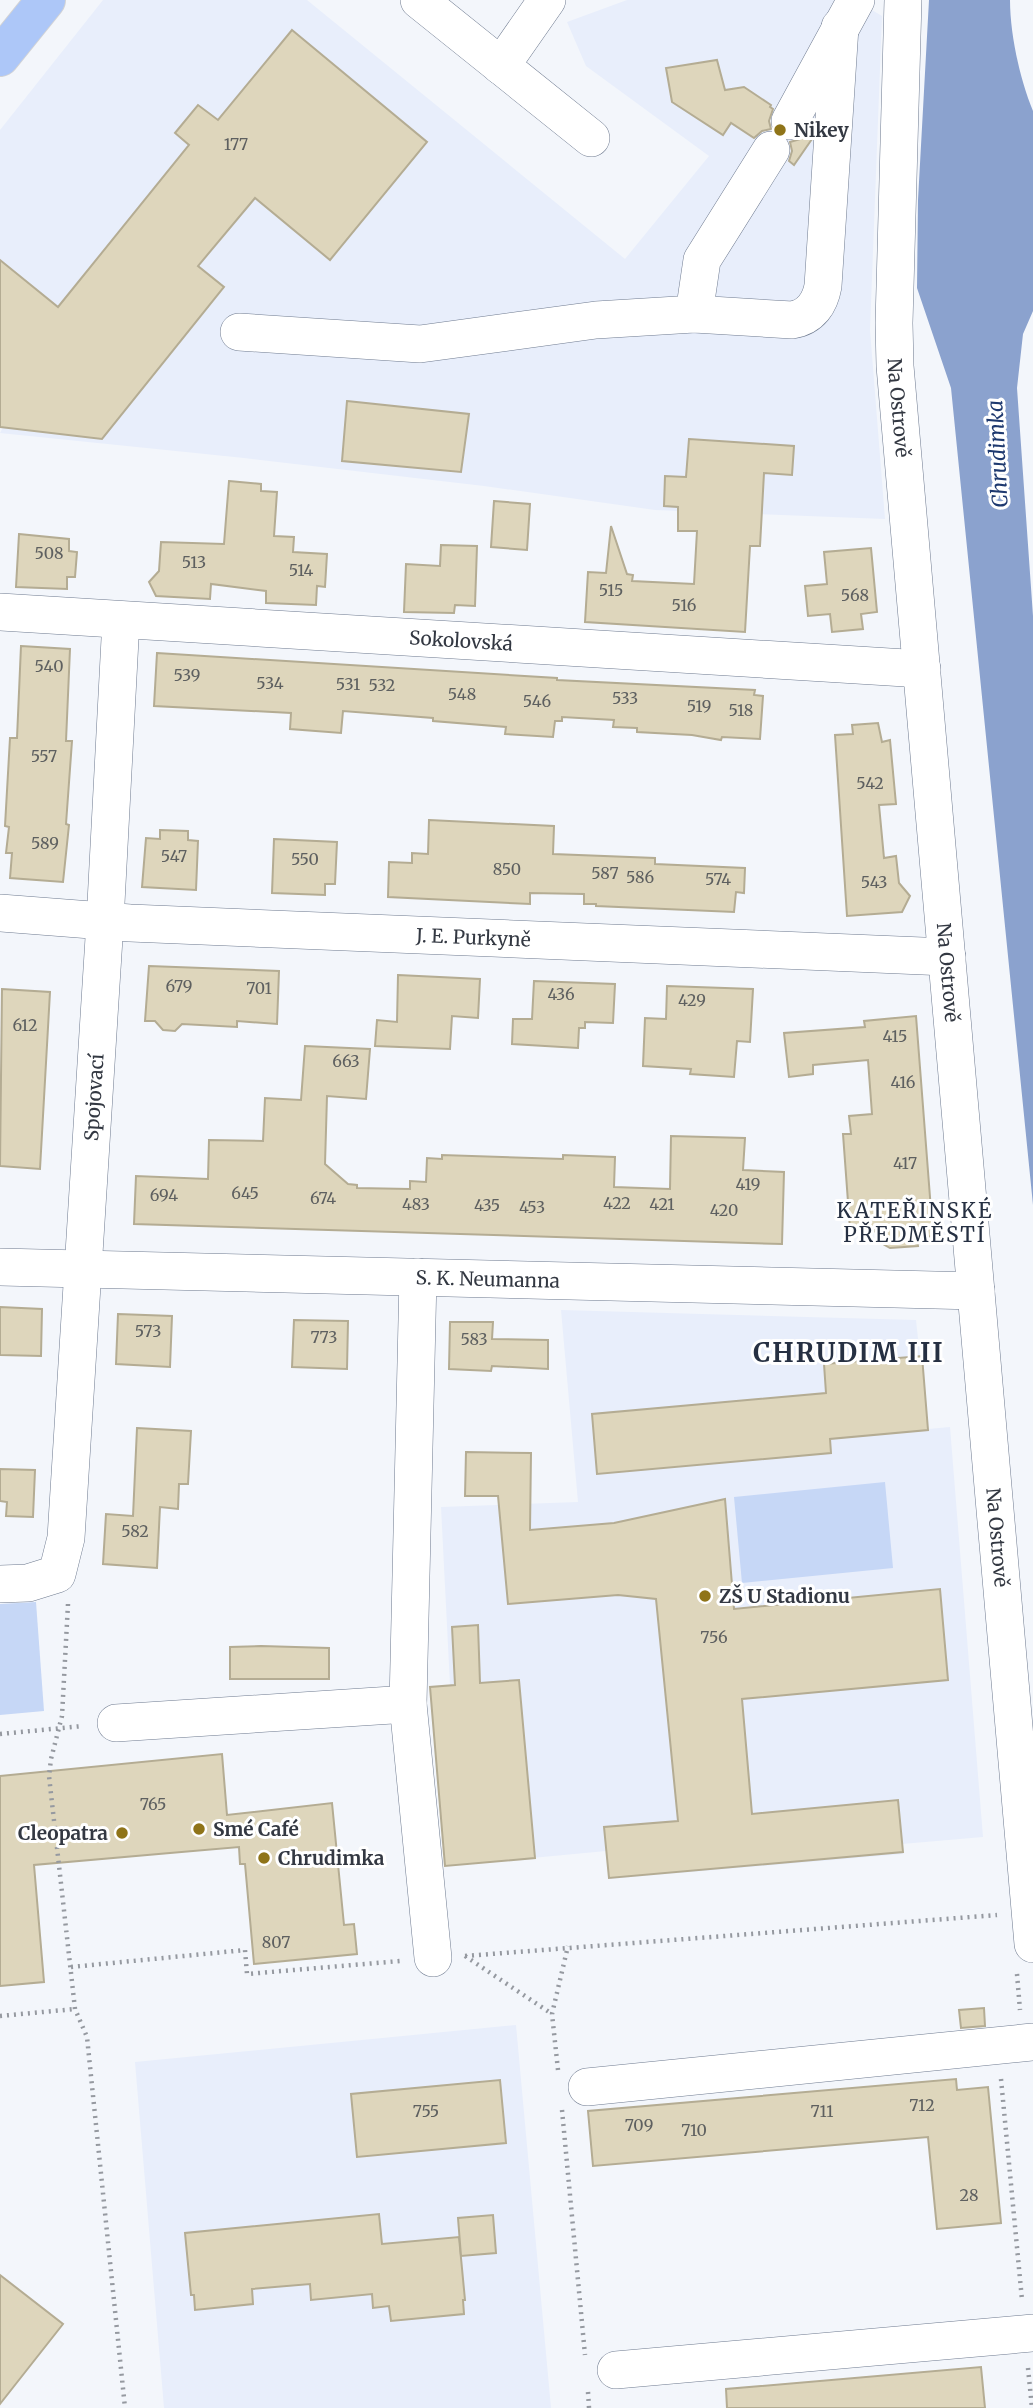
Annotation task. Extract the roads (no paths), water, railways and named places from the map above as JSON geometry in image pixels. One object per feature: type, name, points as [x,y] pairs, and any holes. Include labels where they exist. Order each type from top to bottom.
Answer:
[{"type":"main road","points":[[4,45],[46,0]]},
{"type":"street","points":[[419,0],[591,138]]},
{"type":"street","points":[[501,66],[547,0]]},
{"type":"street","name":"Na Ostrově","points":[[903,0],[895,345],[1033,1944]]},
{"type":"street","points":[[694,314],[702,260],[781,136],[848,13]]},
{"type":"street","points":[[239,332],[420,344],[596,320],[694,314],[792,320],[807,315],[818,302],[823,286],[848,13]]},
{"type":"street","name":"Sokolovská","points":[[0,611],[922,669]]},
{"type":"street","name":"Spojovací","points":[[0,1584],[28,1583],[57,1574],[66,1538],[121,620]]},
{"type":"street","name":"J. E. Purkyně","points":[[0,913],[105,922],[947,957]]},
{"type":"street","name":"S. K. Neumanna","points":[[0,1267],[976,1291]]},
{"type":"street","points":[[418,1277],[408,1704],[449,1957]]},
{"type":"street","points":[[116,1723],[408,1704]]},
{"type":"street","points":[[569,2088],[1033,2042]]},
{"type":"street","points":[[596,2371],[1029,2333]]},
{"type":"water","points":[[929,0],[1010,0],[1017,57],[1033,111],[1033,311],[1023,334],[1017,388],[1033,616],[1033,1205],[951,388],[917,288],[918,200]]},
{"type":"place","name":"Nikey","points":[[780,130]]},
{"type":"place","name":"ZŠ U Stadionu","points":[[705,1596]]},
{"type":"place","name":"Smé Café","points":[[199,1829]]},
{"type":"place","name":"Cleopatra","points":[[122,1833]]},
{"type":"place","name":"Chrudimka","points":[[264,1858]]},
{"type":"district","name":"KATEŘINSKÉ PŘEDMĚSTÍ","points":[[915,1223]]},
{"type":"district","name":"CHRUDIM III","points":[[849,1353]]}]
